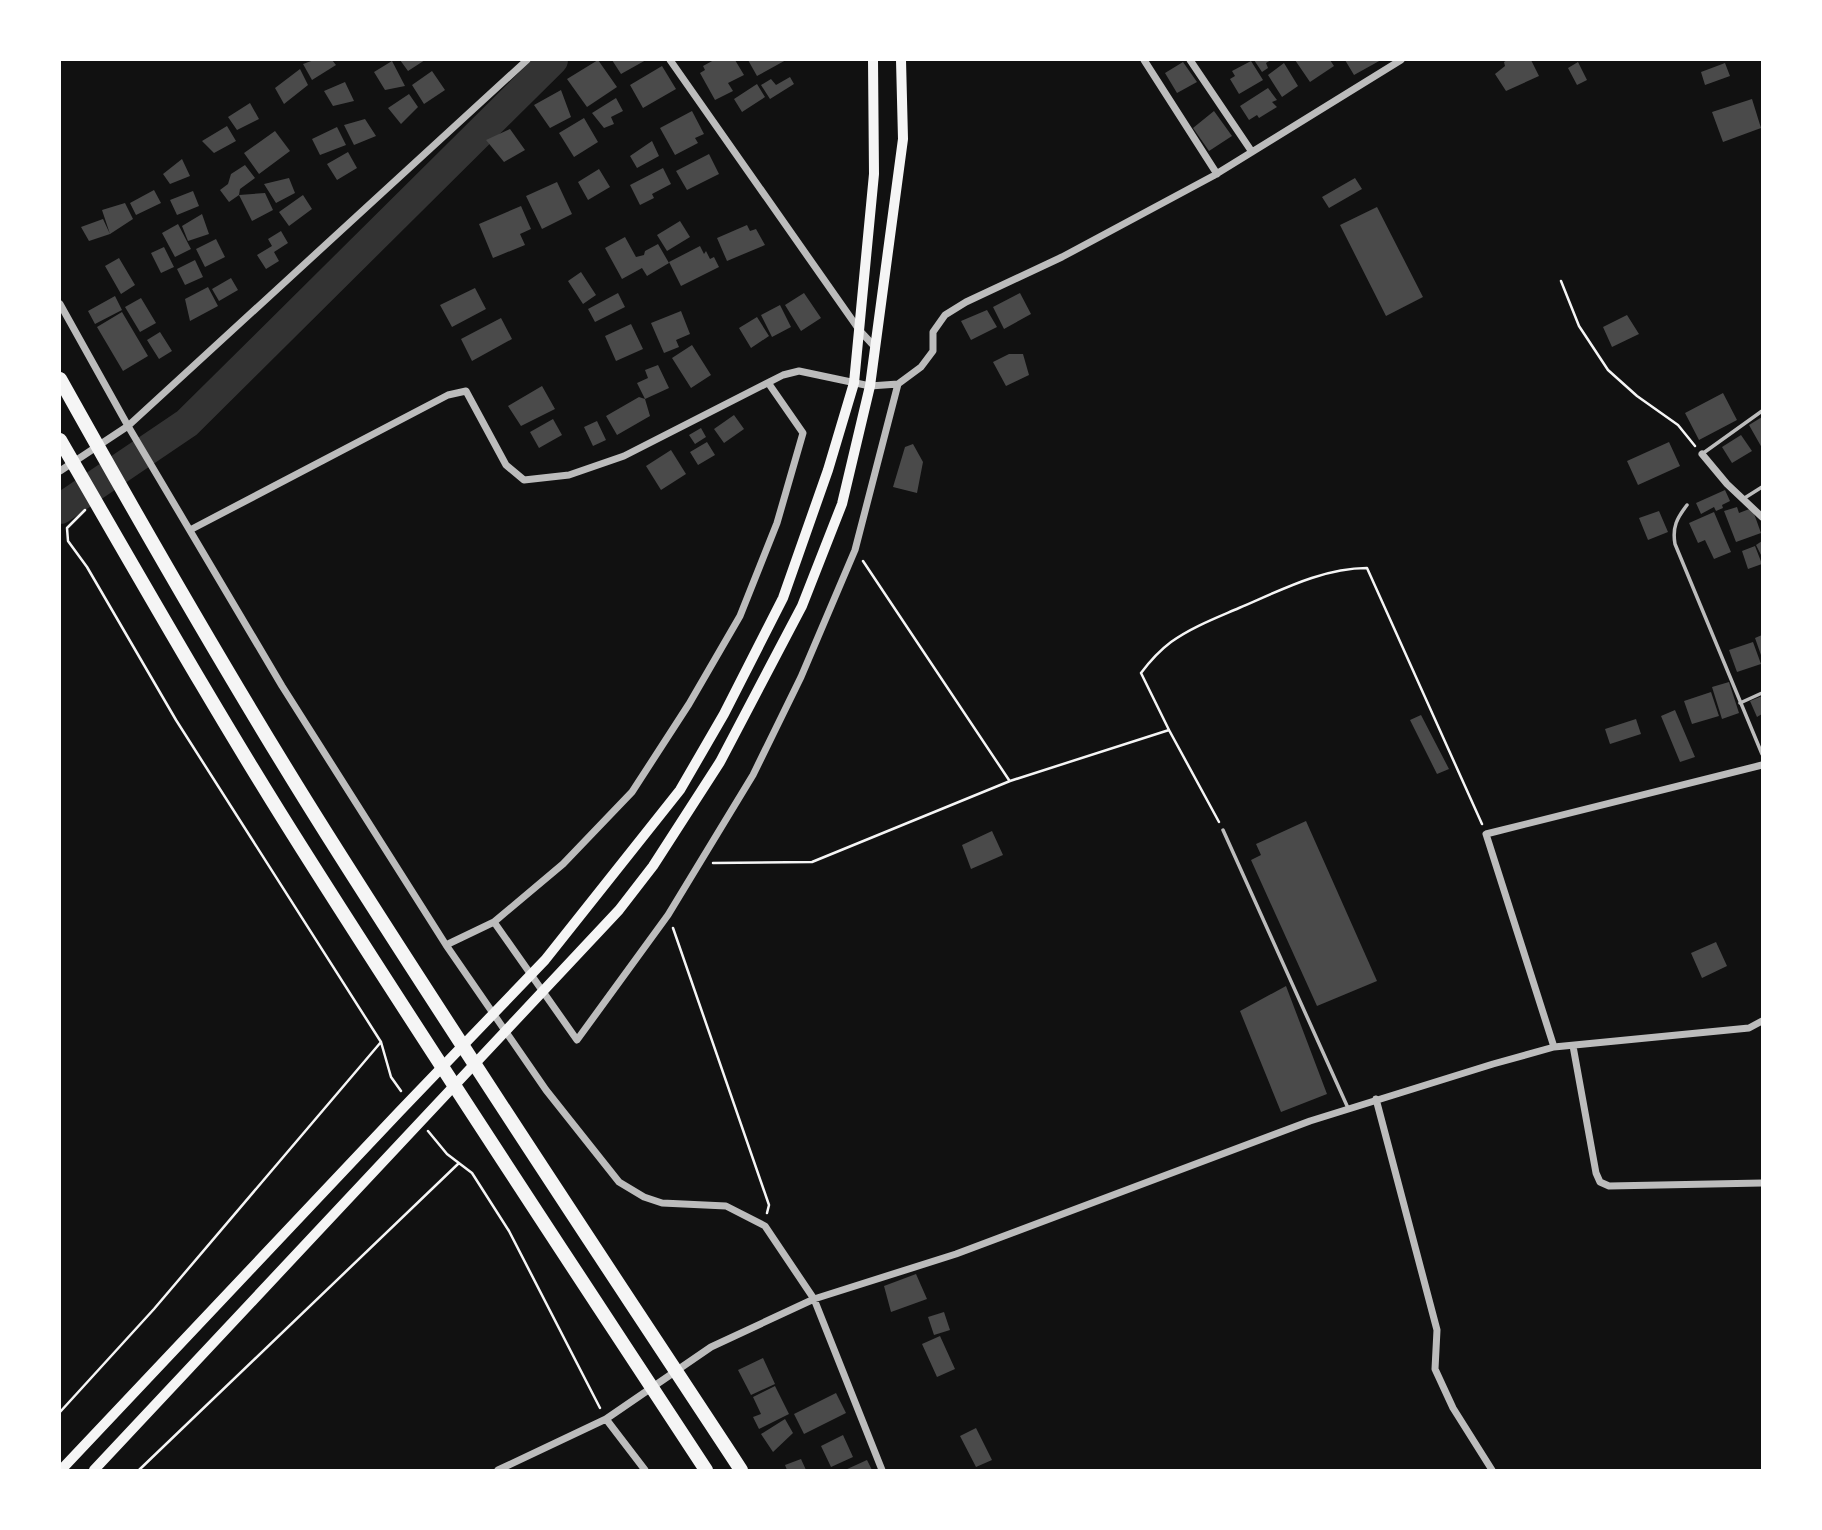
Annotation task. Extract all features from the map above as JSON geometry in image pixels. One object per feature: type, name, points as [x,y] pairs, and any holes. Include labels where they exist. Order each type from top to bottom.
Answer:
[{"type":"highway","points":[[60,379],[125,494],[333,844],[508,1119],[741,1471]]},
{"type":"highway","points":[[62,446],[94,509],[301,848],[484,1135],[706,1471]]},
{"type":"main road","points":[[61,1471],[545,960],[680,790],[724,714],[783,598],[828,470],[854,383],[874,174],[873,60]]},
{"type":"main road","points":[[94,1471],[619,910],[653,866],[720,762],[802,606],[842,504],[870,386],[903,139],[901,60]]},
{"type":"street","points":[[60,471],[128,426],[527,60]]},
{"type":"street","points":[[670,60],[860,331],[875,347]]},
{"type":"street","points":[[1144,60],[1217,174]]},
{"type":"street","points":[[1190,60],[1252,152]]},
{"type":"street","points":[[190,530],[448,395],[466,391],[506,465],[524,480],[569,475],[624,456],[783,375],[799,371],[870,386],[898,384],[921,367],[933,351],[933,332],[945,315],[966,302],[1104,236],[1217,174],[1401,60]]},
{"type":"street","points":[[60,304],[128,426],[282,686],[446,945],[546,1090],[619,1182],[644,1197],[662,1203],[726,1206],[765,1226],[814,1299],[882,1471]]},
{"type":"street","points":[[446,945],[494,922],[563,864],[632,792],[690,704],[740,616],[777,523],[803,433],[769,384]]},
{"type":"street","points":[[494,922],[577,1040],[668,915],[753,775],[801,677],[855,550],[898,384]]},
{"type":"street","points":[[1702,454],[1727,484],[1762,517]]},
{"type":"street","points":[[1554,1048],[1486,834],[1762,765]]},
{"type":"street","points":[[498,1471],[606,1419],[711,1347],[814,1299],[956,1254],[1348,1108],[1554,1048],[1749,1028],[1762,1021]]},
{"type":"street","points":[[1573,1046],[1596,1173],[1600,1182],[1609,1186],[1762,1183]]},
{"type":"street","points":[[1376,1099],[1437,1330],[1435,1369],[1453,1408],[1492,1471]]},
{"type":"street","points":[[606,1419],[645,1471]]},
{"type":"lane","points":[[1702,454],[1762,411]]},
{"type":"lane","points":[[1744,499],[1762,487]]},
{"type":"lane","points":[[1687,505],[1676,521],[1675,544],[1762,754]]},
{"type":"lane","points":[[1740,703],[1762,693]]},
{"type":"lane","points":[[1223,830],[1348,1108]]},
{"type":"path","points":[[1561,281],[1579,326],[1608,370],[1637,396],[1678,425],[1702,454]]},
{"type":"path","points":[[94,509],[67,528],[68,541],[87,567],[176,720],[381,1042],[391,1077],[405,1097]]},
{"type":"path","points":[[855,550],[1010,781]]},
{"type":"path","points":[[1223,830],[1141,673],[1155,655],[1172,641],[1204,623],[1296,584],[1338,570],[1367,568],[1486,834]]},
{"type":"path","points":[[700,863],[812,862],[1010,781],[1169,730]]},
{"type":"path","points":[[668,915],[769,1205],[765,1226]]},
{"type":"path","points":[[60,1412],[154,1309],[381,1042]]},
{"type":"path","points":[[426,1128],[447,1154],[472,1173],[509,1231],[606,1419]]},
{"type":"path","points":[[139,1471],[459,1163]]},
{"type":"building","points":[[314,60],[332,60],[336,65],[312,80],[303,64]]},
{"type":"building","points":[[400,60],[425,60],[408,71]]},
{"type":"building","points":[[598,60],[617,87],[587,107],[567,79]]},
{"type":"building","points":[[612,60],[646,60],[621,74]]},
{"type":"building","points":[[714,60],[735,60],[744,75],[728,83],[733,91],[715,100],[700,73],[705,70],[703,66]]},
{"type":"building","points":[[748,60],[786,60],[757,76]]},
{"type":"building","points":[[1254,60],[1271,60],[1266,63],[1268,68],[1262,72]]},
{"type":"building","points":[[1295,60],[1330,60],[1334,66],[1310,82]]},
{"type":"building","points":[[1345,60],[1381,60],[1354,75]]},
{"type":"building","points":[[1531,60],[1539,76],[1506,91],[1495,74],[1505,66],[1504,62]]},
{"type":"building","points":[[392,61],[405,86],[385,90],[374,72]]},
{"type":"building","points":[[1251,61],[1263,80],[1239,94],[1230,79],[1235,76],[1232,71]]},
{"type":"building","points":[[1183,62],[1197,82],[1177,93],[1165,73]]},
{"type":"building","points":[[1578,62],[1587,80],[1577,85],[1568,68]]},
{"type":"building","points":[[1284,63],[1298,86],[1282,97],[1268,75]]},
{"type":"building","points":[[1725,63],[1730,76],[1705,85],[1701,72]]},
{"type":"building","points":[[662,66],[676,89],[643,108],[630,85]]},
{"type":"building","points":[[300,69],[308,85],[284,104],[275,88]]},
{"type":"building","points":[[432,71],[445,90],[424,104],[412,85]]},
{"type":"building","points":[[790,77],[794,84],[770,99],[761,85],[771,79],[776,85]]},
{"type":"building","points":[[345,82],[354,101],[333,106],[324,91]]},
{"type":"building","points":[[757,84],[765,97],[742,112],[734,99]]},
{"type":"building","points":[[1268,88],[1277,100],[1272,102],[1277,107],[1259,118],[1257,115],[1249,120],[1240,106]]},
{"type":"building","points":[[561,90],[571,117],[550,128],[534,105]]},
{"type":"building","points":[[409,94],[418,107],[401,124],[388,108]]},
{"type":"building","points":[[616,98],[623,111],[611,117],[614,124],[604,128],[592,113]]},
{"type":"building","points":[[1752,99],[1761,128],[1723,142],[1712,112]]},
{"type":"building","points":[[250,103],[259,119],[237,130],[228,117]]},
{"type":"building","points":[[692,111],[704,134],[695,138],[698,143],[675,155],[660,128]]},
{"type":"building","points":[[1214,111],[1232,136],[1209,151],[1193,128]]},
{"type":"building","points":[[584,118],[598,142],[574,157],[559,133]]},
{"type":"building","points":[[365,119],[376,136],[354,145],[344,125]]},
{"type":"building","points":[[227,126],[236,141],[214,153],[202,141]]},
{"type":"building","points":[[337,127],[346,145],[320,155],[312,139]]},
{"type":"building","points":[[510,129],[525,150],[504,162],[486,140]]},
{"type":"building","points":[[275,131],[290,151],[259,174],[244,153]]},
{"type":"building","points":[[652,141],[659,156],[637,168],[630,156]]},
{"type":"building","points":[[348,152],[357,168],[337,180],[327,164]]},
{"type":"building","points":[[709,154],[719,174],[687,190],[676,171]]},
{"type":"building","points":[[182,159],[190,176],[170,184],[163,174]]},
{"type":"building","points":[[245,165],[255,178],[240,189],[239,195],[229,202],[220,190],[228,184],[231,174]]},
{"type":"building","points":[[663,168],[671,184],[652,194],[654,198],[640,205],[630,185]]},
{"type":"building","points":[[599,169],[610,187],[588,200],[578,182]]},
{"type":"building","points":[[289,178],[295,193],[276,203],[264,184]]},
{"type":"building","points":[[1355,178],[1362,189],[1329,208],[1322,197]]},
{"type":"building","points":[[557,182],[572,214],[542,229],[526,196]]},
{"type":"building","points":[[154,190],[161,203],[136,215],[130,203]]},
{"type":"building","points":[[193,191],[199,206],[177,215],[170,200]]},
{"type":"building","points":[[265,193],[273,210],[252,221],[239,195]]},
{"type":"building","points":[[303,195],[312,209],[289,226],[279,212]]},
{"type":"building","points":[[125,203],[133,219],[110,234],[102,210]]},
{"type":"building","points":[[521,206],[531,229],[520,234],[525,245],[493,258],[479,224]]},
{"type":"building","points":[[1377,207],[1423,297],[1386,316],[1340,225]]},
{"type":"building","points":[[202,214],[209,234],[188,241],[182,226]]},
{"type":"building","points":[[103,219],[110,234],[89,241],[81,227]]},
{"type":"building","points":[[680,221],[690,237],[667,251],[657,235]]},
{"type":"building","points":[[178,224],[191,249],[175,257],[162,233]]},
{"type":"building","points":[[747,225],[750,231],[756,229],[765,245],[727,261],[717,238]]},
{"type":"building","points":[[281,231],[288,243],[274,252],[279,261],[266,269],[257,255],[272,246],[268,239]]},
{"type":"building","points":[[625,237],[636,257],[644,255],[645,251],[658,244],[669,263],[647,276],[642,268],[622,279],[605,248]]},
{"type":"building","points":[[216,239],[225,257],[205,267],[196,249]]},
{"type":"building","points":[[700,246],[710,259],[714,257],[719,267],[681,286],[669,262]]},
{"type":"building","points":[[164,247],[174,267],[161,273],[151,253]]},
{"type":"building","points":[[119,258],[135,285],[121,294],[105,266]]},
{"type":"building","points":[[195,260],[203,277],[185,285],[177,269]]},
{"type":"building","points":[[581,272],[596,295],[583,304],[568,281]]},
{"type":"building","points":[[231,278],[238,290],[219,301],[212,289]]},
{"type":"building","points":[[208,287],[218,306],[190,321],[185,299]]},
{"type":"building","points":[[475,288],[486,309],[452,327],[440,305]]},
{"type":"building","points":[[618,293],[625,307],[595,322],[588,309]]},
{"type":"building","points":[[804,293],[821,318],[801,331],[785,305]]},
{"type":"building","points":[[1020,293],[1031,314],[1004,329],[993,307]]},
{"type":"building","points":[[115,296],[122,310],[95,324],[88,311]]},
{"type":"building","points":[[141,298],[156,323],[140,332],[125,307]]},
{"type":"building","points":[[780,305],[791,327],[772,337],[761,315]]},
{"type":"building","points":[[987,310],[997,327],[971,340],[961,321]]},
{"type":"building","points":[[681,311],[690,334],[676,340],[679,347],[664,353],[651,323]]},
{"type":"building","points":[[122,312],[148,356],[123,371],[97,327]]},
{"type":"building","points":[[1627,315],[1639,334],[1612,347],[1603,327]]},
{"type":"building","points":[[757,317],[769,336],[751,348],[739,328]]},
{"type":"building","points":[[501,318],[512,339],[472,361],[461,339]]},
{"type":"building","points":[[631,324],[643,349],[616,361],[605,336]]},
{"type":"building","points":[[160,332],[172,351],[159,359],[147,340]]},
{"type":"building","points":[[692,345],[711,375],[691,388],[672,358]]},
{"type":"building","points":[[1009,354],[1023,354],[1029,375],[1006,386],[993,362]]},
{"type":"building","points":[[658,365],[669,388],[645,399],[637,383],[648,378],[645,370]]},
{"type":"building","points":[[542,386],[555,409],[521,426],[508,406]]},
{"type":"building","points":[[1723,393],[1737,420],[1699,440],[1685,413]]},
{"type":"building","points":[[639,397],[645,399],[650,416],[617,435],[606,416]]},
{"type":"building","points":[[734,415],[744,429],[724,443],[714,429]]},
{"type":"building","points":[[1762,417],[1762,448],[1749,425]]},
{"type":"building","points":[[553,419],[562,435],[539,448],[530,432]]},
{"type":"building","points":[[597,421],[606,440],[593,446],[584,427]]},
{"type":"building","points":[[701,428],[706,437],[695,444],[689,435]]},
{"type":"building","points":[[1741,435],[1752,451],[1732,463],[1722,447]]},
{"type":"building","points":[[707,442],[715,455],[698,465],[690,452]]},
{"type":"building","points":[[1669,442],[1680,466],[1638,485],[1627,461]]},
{"type":"building","points":[[913,444],[923,462],[917,493],[893,487],[905,447]]},
{"type":"building","points":[[671,450],[686,474],[661,490],[646,466]]},
{"type":"building","points":[[1725,490],[1730,501],[1722,505],[1723,508],[1716,511],[1714,507],[1701,514],[1696,503]]},
{"type":"building","points":[[1737,507],[1739,513],[1752,508],[1761,533],[1736,542],[1724,511]]},
{"type":"building","points":[[1659,511],[1668,532],[1648,540],[1639,518]]},
{"type":"building","points":[[1714,512],[1731,552],[1714,559],[1705,540],[1698,543],[1689,523]]},
{"type":"building","points":[[1762,541],[1762,557],[1756,545]]},
{"type":"building","points":[[1755,546],[1762,564],[1748,569],[1742,551]]},
{"type":"building","points":[[1762,635],[1762,658],[1755,638]]},
{"type":"building","points":[[1753,642],[1761,664],[1737,672],[1729,650]]},
{"type":"building","points":[[1729,682],[1739,713],[1722,719],[1712,687]]},
{"type":"building","points":[[1711,692],[1719,716],[1692,724],[1684,701]]},
{"type":"building","points":[[1762,696],[1762,714],[1757,717],[1750,701]]},
{"type":"building","points":[[1675,710],[1695,757],[1680,762],[1661,716]]},
{"type":"building","points":[[1421,715],[1449,769],[1437,774],[1410,720]]},
{"type":"building","points":[[1636,719],[1641,734],[1610,744],[1605,729]]},
{"type":"building","points":[[1306,821],[1377,981],[1317,1006],[1251,860],[1261,855],[1256,844]]},
{"type":"building","points":[[992,831],[1003,855],[971,869],[962,845]]},
{"type":"building","points":[[1716,942],[1727,966],[1702,978],[1691,953]]},
{"type":"building","points":[[1286,986],[1327,1094],[1281,1112],[1240,1011]]},
{"type":"building","points":[[916,1274],[927,1299],[891,1312],[884,1286]]},
{"type":"building","points":[[944,1312],[950,1330],[934,1335],[928,1317]]},
{"type":"building","points":[[940,1336],[955,1369],[937,1377],[922,1344]]},
{"type":"building","points":[[763,1358],[775,1384],[751,1395],[738,1370]]},
{"type":"building","points":[[775,1386],[789,1414],[759,1429],[753,1417],[761,1414],[753,1397]]},
{"type":"building","points":[[836,1393],[846,1413],[804,1434],[794,1414]]},
{"type":"building","points":[[785,1419],[793,1433],[773,1452],[761,1434]]},
{"type":"building","points":[[976,1428],[992,1460],[976,1467],[960,1436]]},
{"type":"building","points":[[843,1435],[853,1457],[831,1467],[821,1446]]},
{"type":"building","points":[[801,1459],[806,1470],[787,1470],[785,1465]]},
{"type":"building","points":[[867,1460],[872,1470],[845,1470]]},
{"type":"waterway","points":[[60,509],[187,423],[553,60]]}]
